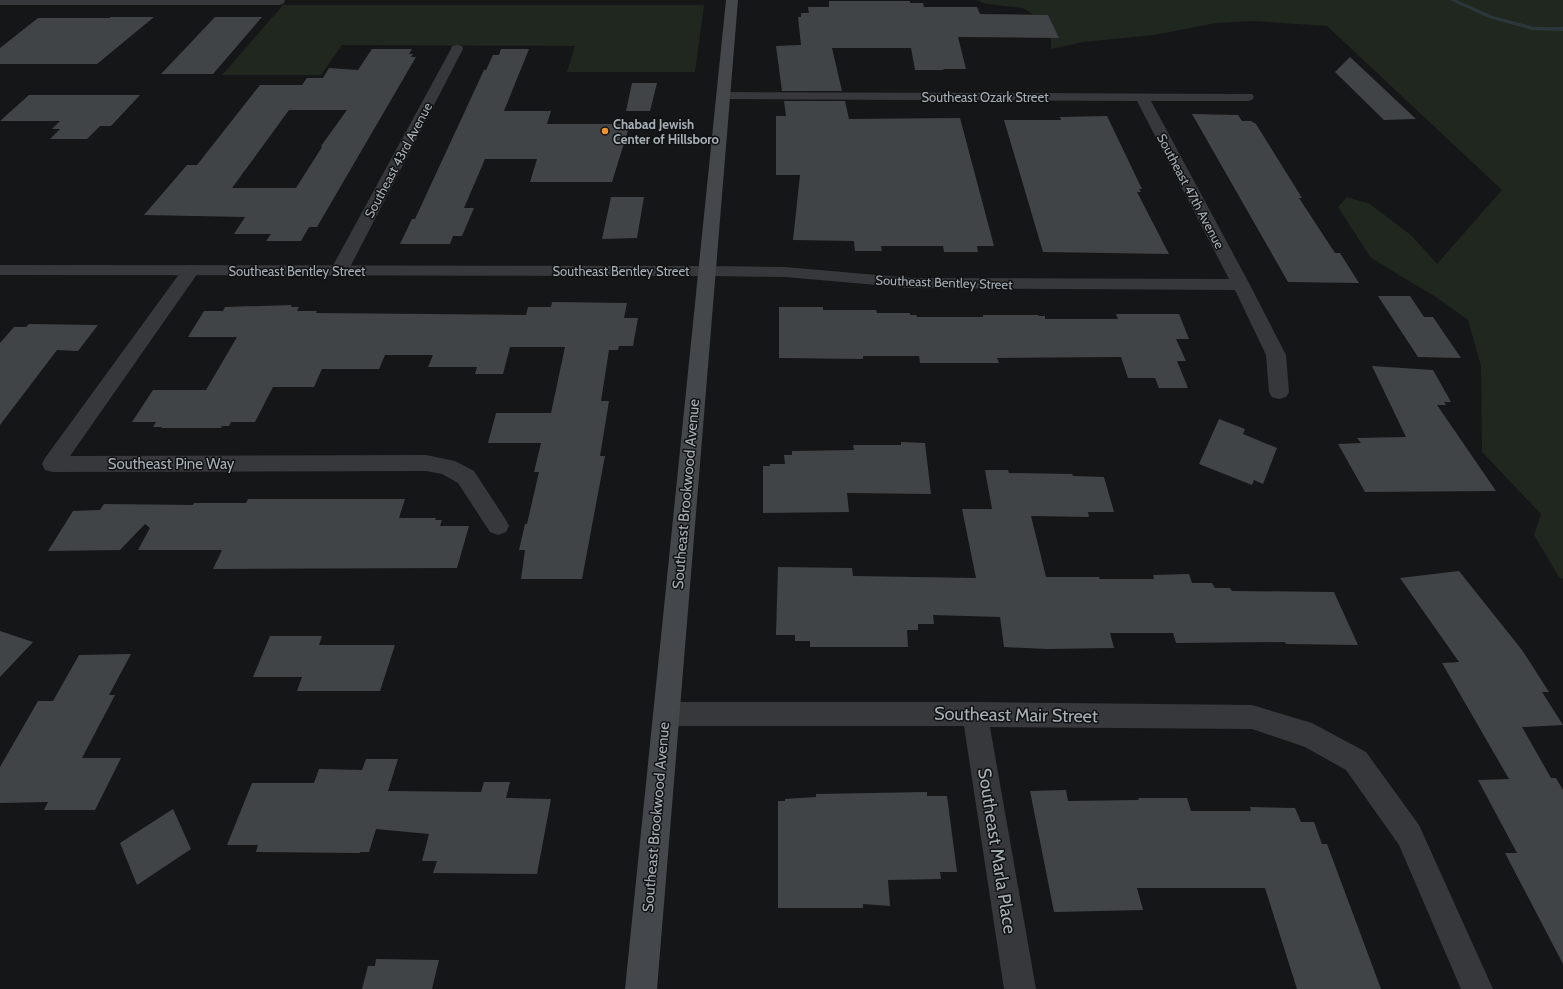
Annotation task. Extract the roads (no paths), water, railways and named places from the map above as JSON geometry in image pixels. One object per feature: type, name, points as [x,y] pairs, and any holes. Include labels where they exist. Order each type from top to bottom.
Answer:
[{"type":"main road","name":"Southeast Brookwood Avenue","points":[[641,989],[732,0]]},
{"type":"street","points":[[0,1],[280,1]]},
{"type":"street","name":"Southeast 43rd Avenue","points":[[339,271],[457,49]]},
{"type":"street","name":"Southeast Ozark Street","points":[[723,96],[1142,98],[1247,97]]},
{"type":"street","name":"Southeast 47th Avenue","points":[[1142,98],[1241,285],[1276,355],[1279,392]]},
{"type":"street","name":"Southeast Bentley Street","points":[[0,270],[707,271],[785,272],[911,283],[941,284],[1241,285]]},
{"type":"street","name":"Southeast Pine Way","points":[[191,270],[53,464],[426,463],[447,467],[466,477],[498,526]]},
{"type":"street","name":"Southeast Mair Street","points":[[666,714],[975,714],[1252,717],[1312,736],[1356,761],[1409,835],[1477,989]]},
{"type":"street","name":"Southeast Marla Place","points":[[975,714],[1020,989]]},
{"type":"waterway","points":[[1452,0],[1491,17],[1534,29],[1563,29]]},
{"type":"place","name":"Chabad Jewish Center of Hillsboro","points":[[605,131]]}]
